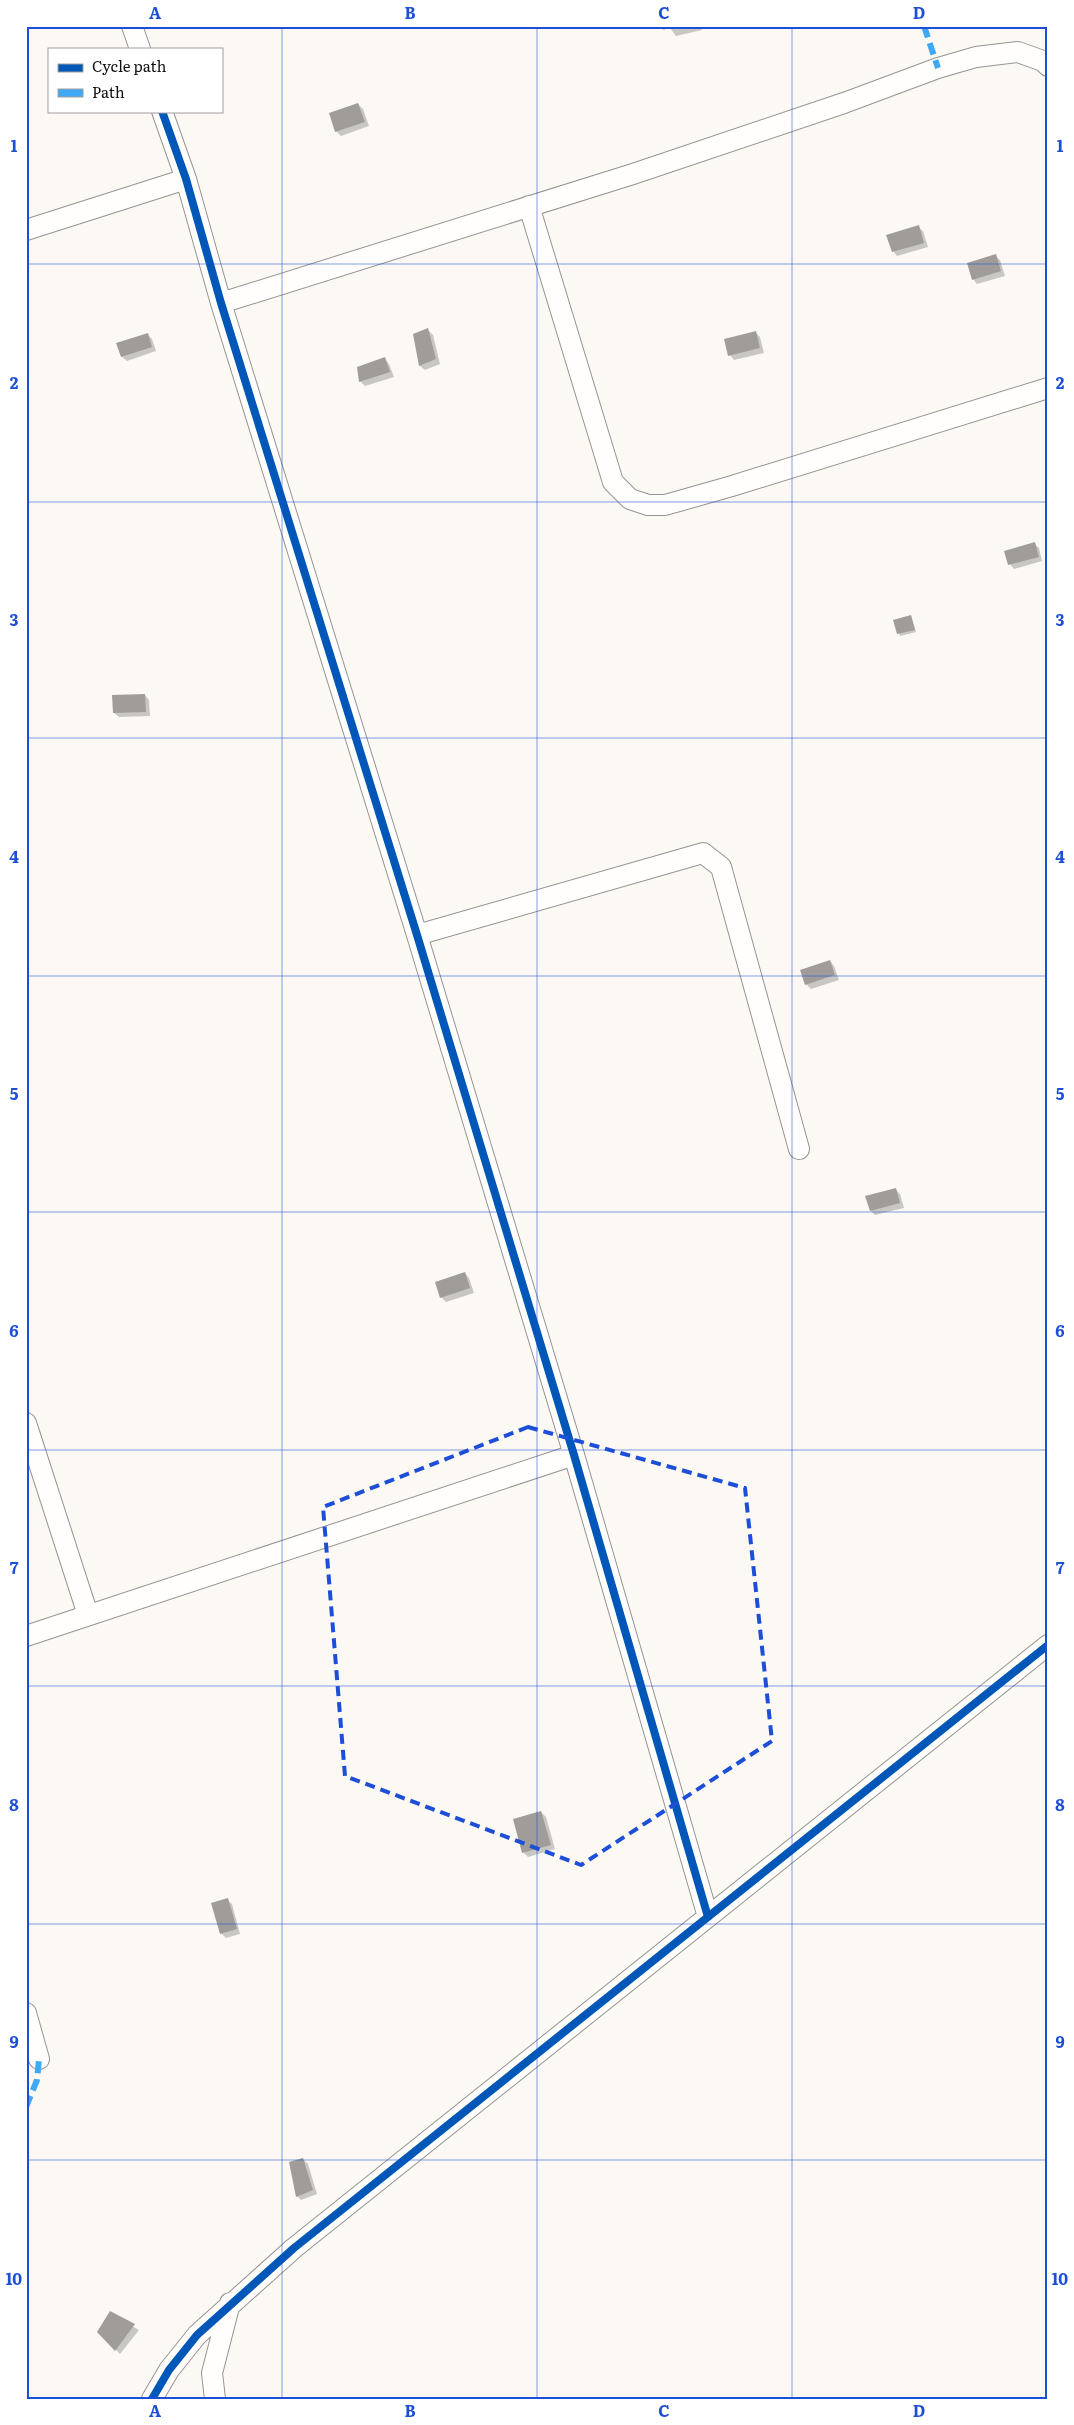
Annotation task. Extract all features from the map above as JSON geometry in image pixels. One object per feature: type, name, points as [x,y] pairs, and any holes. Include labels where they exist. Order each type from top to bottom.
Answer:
[{"type":"street","points":[[132,26],[140,48]]},
{"type":"street","points":[[221,303],[642,171],[844,104],[938,68],[976,57],[1018,52],[1043,61],[1048,66]]},
{"type":"street","points":[[162,112],[186,179],[221,303],[417,934],[574,1455],[708,1917]]},
{"type":"street","points":[[26,230],[186,179]]},
{"type":"street","points":[[529,206],[613,482],[630,499],[648,504],[666,505],[1048,388]]},
{"type":"street","points":[[417,934],[703,853],[721,867],[799,1149]]},
{"type":"street","points":[[26,1423],[88,1615]]},
{"type":"street","points":[[26,1636],[574,1455]]},
{"type":"street","points":[[152,2399],[170,2370],[197,2334],[294,2248],[1048,1645]]},
{"type":"street","points":[[26,2013],[39,2059]]},
{"type":"street","points":[[216,2399],[212,2373],[230,2303]]},
{"type":"highlighted area","points":[[528,1427],[745,1488],[772,1741],[581,1865],[345,1776],[323,1507]]},
{"type":"building","points":[[358,103],[365,122],[335,132],[329,113]]},
{"type":"building","points":[[919,225],[924,243],[892,252],[886,235]]},
{"type":"building","points":[[996,254],[1001,271],[972,280],[967,263]]},
{"type":"building","points":[[428,328],[436,359],[419,366],[413,334]]},
{"type":"building","points":[[756,331],[760,348],[728,356],[724,339]]},
{"type":"building","points":[[148,333],[152,347],[121,357],[116,343]]},
{"type":"building","points":[[385,357],[390,372],[359,382],[357,367]]},
{"type":"building","points":[[1035,542],[1039,557],[1008,565],[1004,551]]},
{"type":"building","points":[[911,615],[915,630],[897,634],[893,620]]},
{"type":"building","points":[[145,694],[146,712],[113,713],[112,695]]},
{"type":"building","points":[[830,960],[835,975],[805,985],[800,970]]},
{"type":"building","points":[[896,1188],[900,1203],[870,1211],[865,1196]]},
{"type":"building","points":[[465,1272],[470,1288],[440,1298],[435,1282]]},
{"type":"building","points":[[541,1811],[551,1845],[522,1853],[513,1819]]},
{"type":"building","points":[[228,1898],[237,1929],[220,1934],[211,1903]]},
{"type":"building","points":[[303,2158],[313,2190],[296,2197],[289,2162]]},
{"type":"building","points":[[110,2311],[135,2324],[115,2351],[97,2332]]},
{"type":"marked path","points":[[924,26],[938,68]]},
{"type":"marked path","points":[[26,2107],[37,2080],[39,2059]]},
{"type":"cycle path","points":[[162,112],[186,179],[221,303],[417,935],[574,1455],[708,1917]]},
{"type":"cycle path","points":[[152,2399],[169,2370],[197,2335],[294,2248],[1048,1645]]}]
